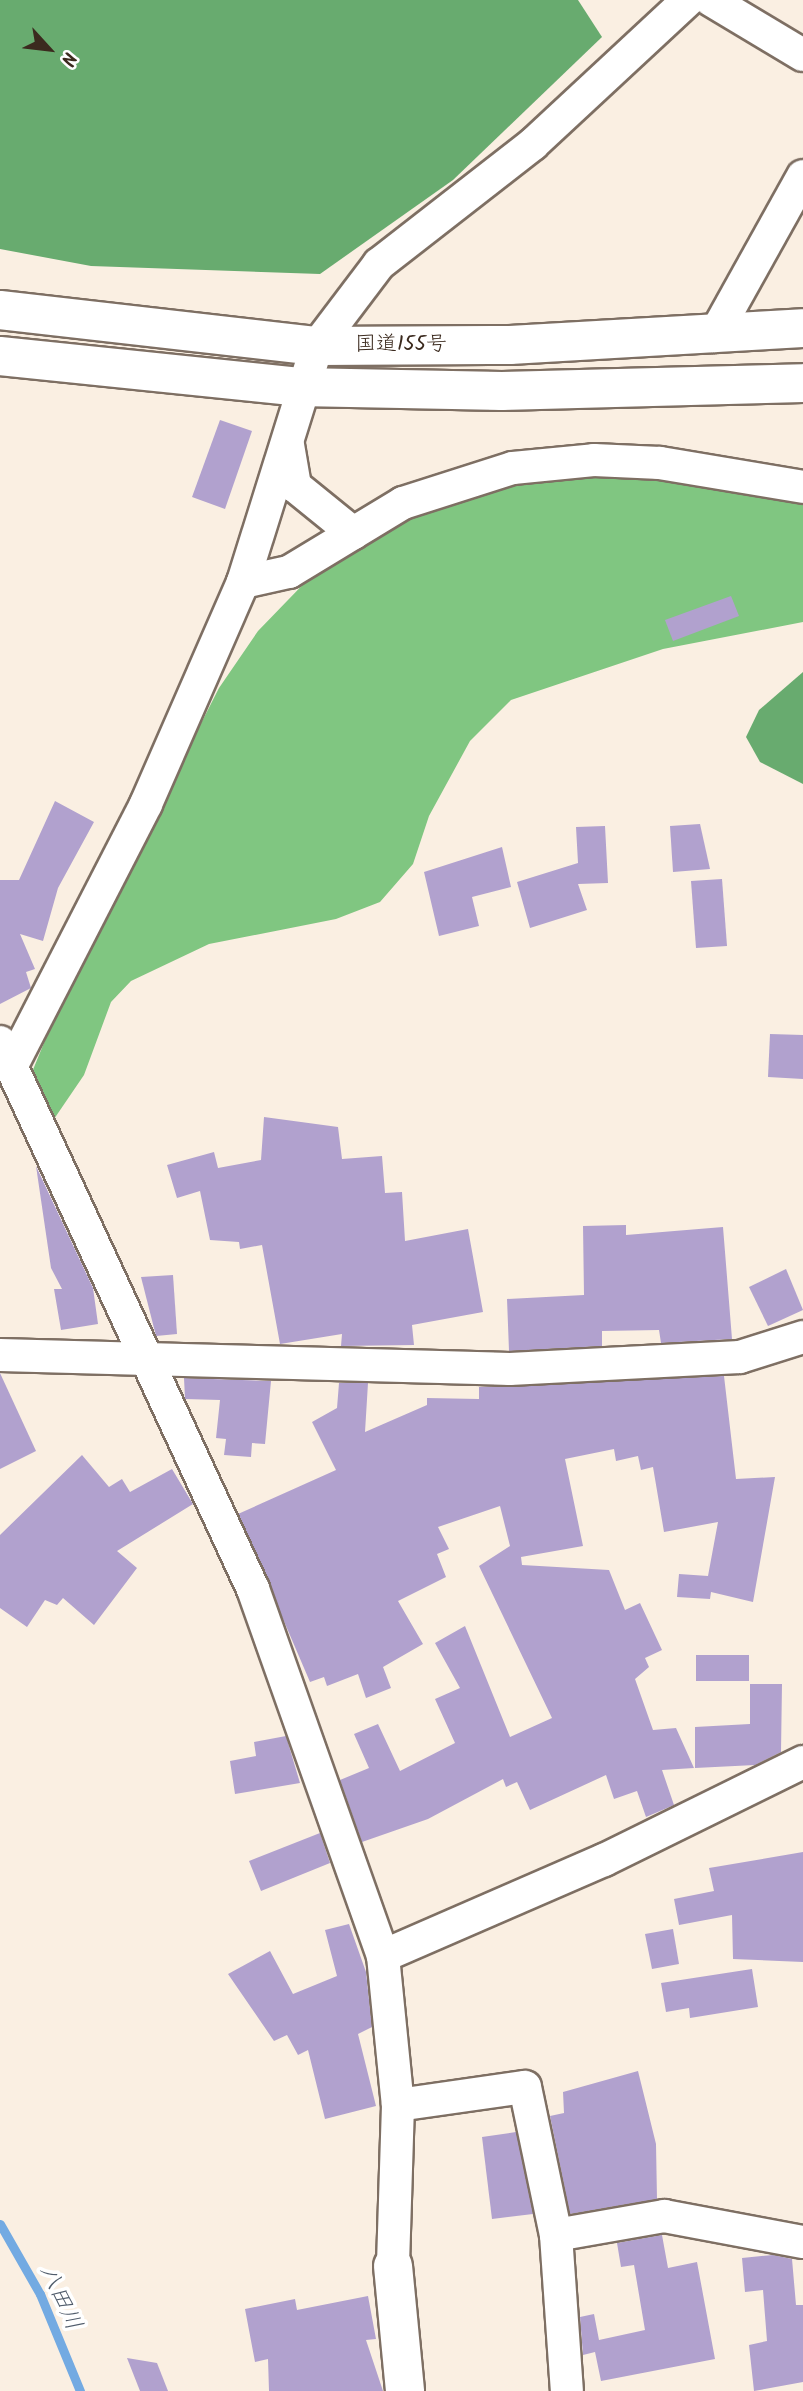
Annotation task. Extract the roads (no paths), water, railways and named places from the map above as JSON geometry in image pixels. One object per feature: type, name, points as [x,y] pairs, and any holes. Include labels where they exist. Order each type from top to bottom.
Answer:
[{"type":"main road","name":"国道155号","points":[[0,310],[317,346],[714,336],[803,328]]},
{"type":"main road","name":"国道155号","points":[[0,356],[299,387],[502,391],[803,383]]},
{"type":"main road","points":[[393,2266],[405,2391]]},
{"type":"street","points":[[393,2266],[398,2105],[383,1956],[253,1589],[6,1054],[146,804],[243,582],[287,437],[299,387],[317,346],[379,264],[533,144],[688,0]]},
{"type":"street","points":[[711,0],[803,55]]},
{"type":"street","points":[[714,336],[803,176]]},
{"type":"street","points":[[287,437],[295,485],[353,533]]},
{"type":"street","points":[[243,582],[289,572],[403,503],[513,468],[594,460],[660,463],[803,487]]},
{"type":"street","points":[[0,1355],[550,1367],[740,1357],[803,1337]]},
{"type":"street","points":[[383,1956],[604,1860],[803,1762]]},
{"type":"street","points":[[398,2105],[525,2087],[556,2235],[567,2391]]},
{"type":"street","points":[[556,2235],[664,2216],[803,2242]]},
{"type":"waterway","name":"八田川","points":[[0,2224],[40,2294],[80,2391]]}]
